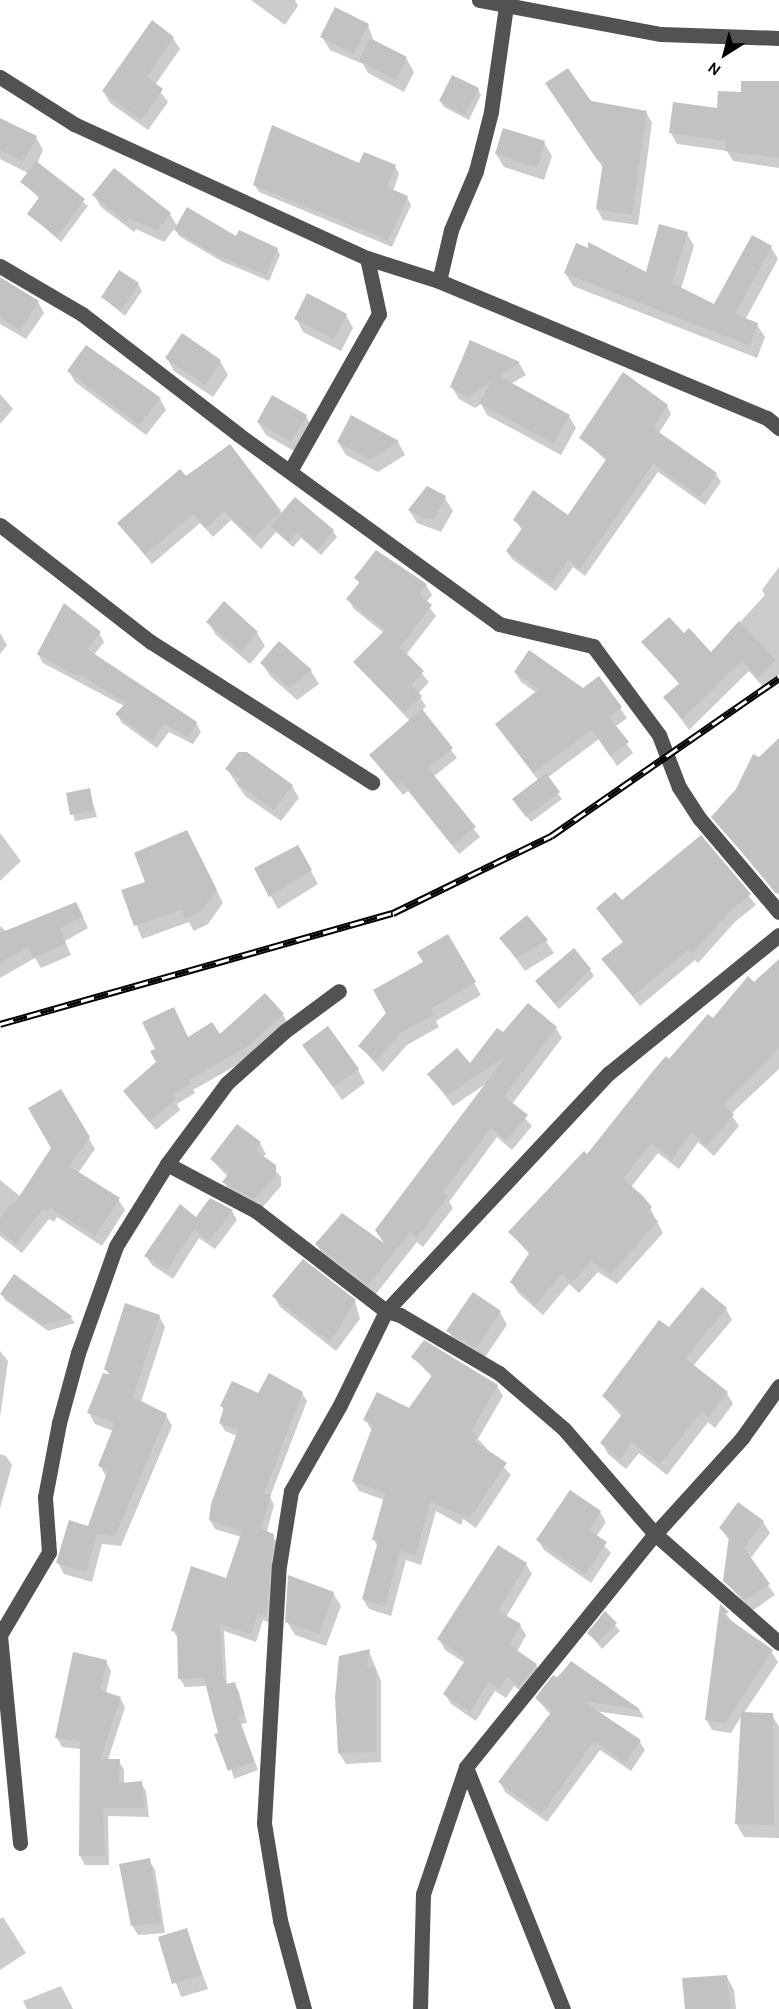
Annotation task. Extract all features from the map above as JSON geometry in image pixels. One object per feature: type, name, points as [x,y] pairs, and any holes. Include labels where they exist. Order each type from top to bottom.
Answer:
[{"type":"street","points":[[479,0],[661,34],[779,38]]},
{"type":"street","points":[[439,281],[451,230],[481,152],[506,6]]},
{"type":"street","points":[[0,77],[74,124],[368,258],[439,281],[767,418],[779,428]]},
{"type":"street","points":[[290,471],[379,314],[368,258]]},
{"type":"street","points":[[0,266],[82,314],[290,471],[499,624],[593,646],[659,735],[679,787],[700,819],[779,912]]},
{"type":"street","points":[[0,525],[151,642],[372,782]]},
{"type":"street","points":[[304,2009],[280,1920],[264,1823],[279,1566],[291,1491],[340,1406],[386,1311],[609,1073],[779,936]]},
{"type":"street","points":[[20,1842],[9,1763],[9,1703],[0,1635],[49,1552],[45,1497],[59,1423],[78,1353],[116,1246],[167,1164],[227,1083],[285,1031],[339,992]]},
{"type":"street","points":[[167,1164],[256,1211],[386,1311],[400,1314],[499,1372],[564,1429],[655,1534],[779,1643]]},
{"type":"street","points":[[420,2009],[423,1894],[466,1767],[655,1534],[742,1438],[779,1386]]},
{"type":"street","points":[[466,1767],[563,2009]]},
{"type":"building","points":[[335,7],[369,24],[354,54],[320,37]]},
{"type":"building","points":[[152,20],[174,37],[147,77],[163,89],[141,120],[102,91]]},
{"type":"building","points":[[370,38],[407,57],[396,80],[359,60]]},
{"type":"building","points":[[568,68],[591,101],[647,111],[632,215],[596,209],[603,162],[598,161],[545,83]]},
{"type":"building","points":[[452,75],[479,88],[465,115],[439,101]]},
{"type":"building","points":[[741,81],[779,81],[779,158],[725,151],[726,141],[669,133],[673,102],[717,108],[718,91],[741,92]]},
{"type":"building","points":[[0,118],[37,136],[24,162],[0,150]]},
{"type":"building","points":[[272,125],[359,163],[364,152],[396,165],[387,187],[408,196],[388,240],[253,185]]},
{"type":"building","points":[[503,128],[545,141],[537,168],[495,154]]},
{"type":"building","points":[[36,161],[85,199],[57,237],[27,214],[40,196],[20,182]]},
{"type":"building","points":[[114,168],[171,213],[157,231],[129,218],[126,222],[92,195]]},
{"type":"building","points":[[187,207],[236,236],[239,230],[278,248],[266,275],[216,255],[174,230]]},
{"type":"building","points":[[659,224],[688,232],[672,283],[714,304],[752,235],[772,246],[735,314],[758,323],[750,346],[564,273],[576,243],[588,248],[588,242],[646,272]]},
{"type":"building","points":[[119,270],[139,283],[121,311],[101,297]]},
{"type":"building","points":[[0,277],[39,301],[20,330],[0,317]]},
{"type":"building","points":[[307,293],[347,314],[334,339],[294,319]]},
{"type":"building","points":[[182,333],[221,360],[205,385],[165,358]]},
{"type":"building","points":[[470,340],[520,362],[499,376],[570,415],[554,444],[479,403],[491,382],[467,397],[450,387]]},
{"type":"building","points":[[86,345],[161,398],[139,425],[67,371]]},
{"type":"building","points":[[623,372],[668,405],[653,428],[717,473],[700,497],[653,464],[580,569],[568,560],[551,584],[506,551],[523,527],[513,520],[533,490],[568,515],[607,458],[579,438]]},
{"type":"building","points":[[272,395],[307,415],[291,442],[257,422]]},
{"type":"building","points":[[351,415],[399,441],[370,460],[337,442]]},
{"type":"building","points":[[230,444],[281,511],[254,539],[224,511],[206,528],[193,514],[145,555],[117,523],[180,469],[186,476]]},
{"type":"building","points":[[427,486],[446,496],[434,519],[424,519],[408,510]]},
{"type":"building","points":[[295,497],[334,530],[317,550],[297,532],[289,542],[270,526]]},
{"type":"building","points":[[376,550],[427,584],[419,595],[432,605],[400,647],[424,671],[411,685],[422,696],[404,713],[353,662],[385,630],[346,599],[360,582],[354,578]]},
{"type":"building","points":[[224,601],[258,632],[241,652],[206,622]]},
{"type":"building","points":[[64,603],[101,632],[87,649],[197,722],[188,737],[164,724],[152,741],[115,714],[126,703],[79,674],[77,676],[37,654]]},
{"type":"building","points":[[669,617],[684,633],[689,628],[711,652],[739,621],[776,660],[757,678],[742,661],[682,719],[663,697],[680,683],[641,642]]},
{"type":"building","points":[[279,641],[312,670],[289,688],[260,663]]},
{"type":"building","points":[[529,650],[583,688],[599,676],[622,707],[609,717],[629,742],[610,756],[592,730],[533,773],[495,724],[539,689],[514,672]]},
{"type":"building","points":[[422,709],[453,748],[428,768],[476,827],[452,845],[402,782],[397,787],[369,755]]},
{"type":"building","points":[[779,738],[779,895],[711,817],[736,789],[753,754],[759,757]]},
{"type":"building","points":[[238,752],[247,752],[293,785],[274,810],[237,784],[240,779],[225,769]]},
{"type":"building","points":[[546,773],[560,792],[526,817],[512,799]]},
{"type":"building","points":[[90,788],[94,811],[70,815],[66,793]]},
{"type":"building","points":[[187,830],[217,890],[201,911],[185,919],[181,910],[134,926],[121,890],[145,882],[134,853]]},
{"type":"building","points":[[701,835],[751,894],[729,912],[692,954],[688,950],[633,996],[601,959],[623,942],[596,908],[615,892],[622,900]]},
{"type":"building","points":[[298,845],[312,870],[269,897],[254,868]]},
{"type":"building","points":[[76,902],[83,916],[60,929],[66,944],[33,958],[28,947],[0,963],[0,933]]},
{"type":"building","points":[[527,915],[548,940],[516,958],[499,938]]},
{"type":"building","points":[[448,934],[476,982],[431,1009],[434,1015],[400,1033],[376,1061],[358,1046],[386,1013],[373,990],[423,962],[417,952]]},
{"type":"building","points":[[574,948],[591,969],[555,1004],[535,981]]},
{"type":"building","points":[[779,959],[779,1048],[723,1105],[734,1114],[707,1146],[692,1132],[672,1159],[651,1143],[623,1179],[652,1207],[647,1212],[658,1221],[611,1274],[591,1261],[572,1283],[562,1274],[536,1305],[510,1282],[530,1252],[508,1232],[584,1151],[587,1154],[666,1056],[669,1059],[708,1014],[713,1018],[748,976],[754,982]]},
{"type":"building","points":[[265,993],[284,1014],[248,1046],[189,1080],[191,1083],[172,1095],[176,1099],[149,1122],[123,1091],[156,1062],[150,1051],[155,1049],[142,1022],[174,1007],[188,1037],[212,1022],[220,1034]]},
{"type":"building","points":[[528,1003],[557,1027],[504,1096],[528,1115],[506,1141],[491,1128],[443,1192],[448,1196],[417,1238],[410,1233],[368,1285],[315,1244],[342,1213],[384,1243],[375,1230],[506,1056],[446,1096],[427,1074],[457,1048],[470,1063],[497,1028],[503,1032]]},
{"type":"building","points":[[328,1026],[359,1069],[333,1087],[302,1045]]},
{"type":"building","points":[[61,1089],[90,1137],[69,1166],[120,1198],[95,1236],[50,1208],[47,1212],[43,1209],[16,1244],[0,1231],[0,1218],[11,1204],[13,1206],[51,1148],[28,1108]]},
{"type":"building","points":[[237,1124],[261,1142],[255,1150],[276,1165],[276,1175],[254,1199],[222,1182],[229,1173],[210,1159]]},
{"type":"building","points":[[210,1198],[233,1210],[209,1241],[194,1229],[167,1270],[144,1256],[180,1204],[196,1217]]},
{"type":"building","points":[[303,1259],[356,1300],[330,1342],[272,1296]]},
{"type":"building","points":[[14,1274],[73,1317],[43,1325],[0,1294]]},
{"type":"building","points":[[702,1287],[727,1308],[685,1358],[728,1392],[708,1417],[701,1412],[660,1464],[632,1442],[620,1459],[600,1443],[623,1413],[602,1396],[659,1320],[669,1327]]},
{"type":"building","points":[[473,1292],[501,1311],[476,1348],[446,1331]]},
{"type":"building","points":[[125,1303],[160,1315],[133,1397],[167,1414],[115,1536],[97,1534],[86,1572],[56,1563],[69,1520],[88,1526],[108,1470],[98,1466],[115,1423],[87,1413],[103,1373],[112,1375],[104,1369]]},
{"type":"building","points":[[424,1340],[498,1385],[471,1431],[478,1436],[474,1441],[507,1463],[470,1518],[430,1502],[416,1555],[400,1551],[385,1606],[362,1599],[378,1541],[372,1540],[385,1493],[352,1481],[373,1425],[363,1420],[377,1392],[409,1408],[433,1374],[411,1357]]},
{"type":"building","points":[[269,1373],[303,1392],[264,1493],[271,1495],[261,1529],[274,1534],[266,1616],[258,1613],[251,1634],[220,1624],[223,1675],[226,1684],[235,1682],[244,1714],[238,1716],[254,1762],[228,1771],[214,1734],[218,1733],[204,1678],[178,1679],[177,1632],[171,1631],[191,1566],[226,1578],[242,1531],[209,1520],[211,1504],[238,1430],[219,1423],[224,1408],[220,1406],[232,1381],[258,1393]]},
{"type":"building","points":[[570,1490],[601,1511],[589,1530],[607,1542],[585,1574],[536,1540]]},
{"type":"building","points":[[738,1502],[764,1521],[744,1548],[770,1584],[745,1600],[723,1581],[729,1536],[719,1528]]},
{"type":"building","points":[[498,1545],[527,1563],[498,1611],[521,1624],[509,1645],[537,1664],[519,1686],[507,1677],[500,1688],[489,1682],[470,1712],[443,1694],[466,1659],[437,1639]]},
{"type":"building","points":[[288,1575],[334,1592],[319,1634],[285,1622]]},
{"type":"building","points":[[720,1604],[729,1612],[723,1615],[773,1650],[725,1723],[705,1720]]},
{"type":"building","points":[[605,1611],[617,1623],[598,1643],[587,1633]]},
{"type":"building","points":[[370,1649],[367,1667],[376,1668],[376,1752],[338,1753],[335,1697],[339,1656]]},
{"type":"building","points":[[73,1652],[107,1660],[100,1690],[121,1697],[101,1759],[120,1759],[119,1783],[142,1781],[144,1808],[103,1808],[105,1856],[79,1856],[80,1741],[55,1738]]},
{"type":"building","points":[[571,1661],[641,1710],[583,1701],[641,1740],[625,1763],[594,1741],[542,1814],[498,1782],[552,1711],[535,1698],[553,1675],[558,1678]]},
{"type":"building","points":[[741,1712],[773,1713],[774,1825],[735,1824]]},
{"type":"building","points":[[150,1858],[161,1923],[131,1926],[119,1864]]},
{"type":"building","points":[[187,1928],[202,1975],[172,1984],[158,1937]]},
{"type":"building","points":[[727,1975],[730,2009],[685,2009],[682,1978]]},
{"type":"railway","points":[[0,1024],[393,913],[551,836],[779,678]]}]
